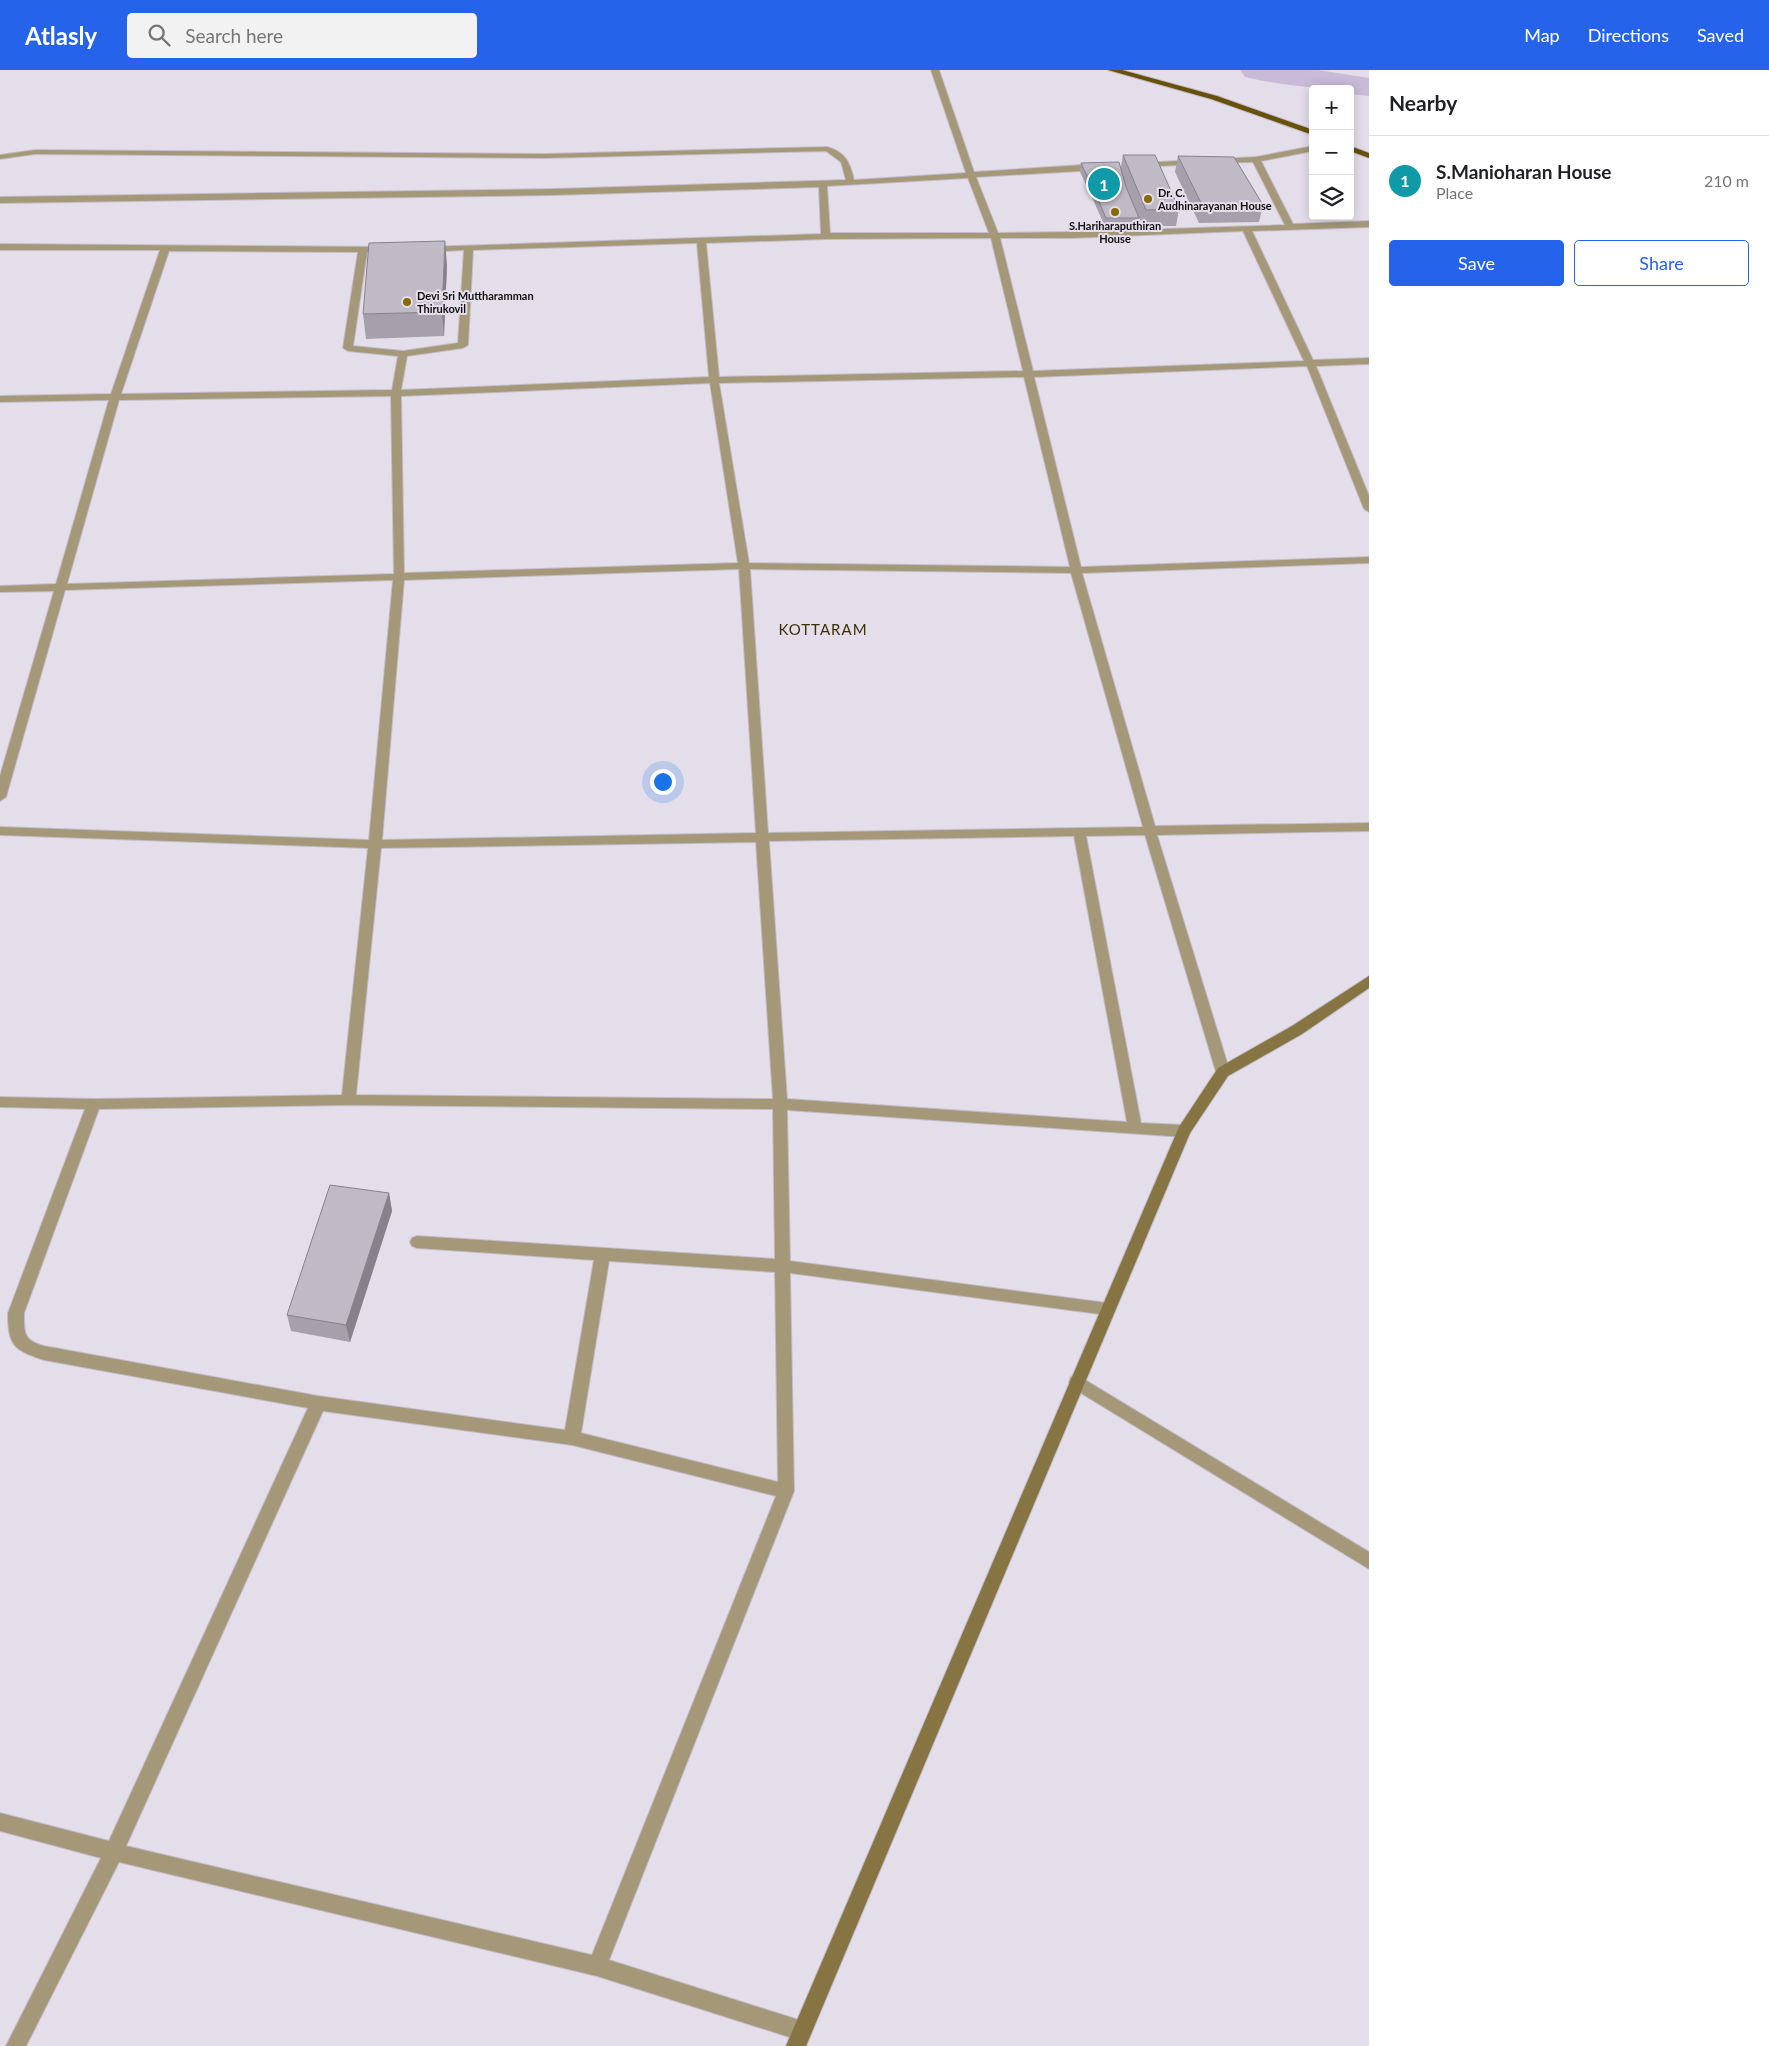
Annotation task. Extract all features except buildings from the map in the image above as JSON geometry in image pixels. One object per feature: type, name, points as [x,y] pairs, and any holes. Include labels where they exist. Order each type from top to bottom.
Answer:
[{"type":"highway","points":[[1112,70],[1144,77],[1256,110],[1309,131]]},
{"type":"highway","points":[[1354,150],[1369,156]]},
{"type":"main road","points":[[799,2038],[1184,1130],[1223,1072],[1297,1030],[1369,981]]},
{"type":"street","points":[[935,70],[995,236],[1076,570],[1150,831],[1223,1072]]},
{"type":"street","points":[[0,157],[35,152],[545,156],[828,149],[840,154],[845,161],[851,183]]},
{"type":"street","points":[[1129,165],[1160,168],[1256,159],[1309,149]]},
{"type":"street","points":[[1256,159],[1291,228]]},
{"type":"street","points":[[0,200],[554,192],[823,184],[1109,166]]},
{"type":"street","points":[[823,184],[826,236]]},
{"type":"street","points":[[421,249],[469,249],[826,236],[995,236],[1181,227],[1247,230],[1369,224]]},
{"type":"street","points":[[1247,230],[1310,363],[1369,509]]},
{"type":"street","points":[[597,1966],[786,1491],[780,1104],[744,566],[714,380],[701,240]]},
{"type":"street","points":[[0,247],[392,249]]},
{"type":"street","points":[[0,797],[115,397],[165,249]]},
{"type":"street","points":[[363,249],[348,348],[403,354],[463,345],[469,249]]},
{"type":"street","points":[[348,1100],[376,844],[399,576],[396,393],[403,354]]},
{"type":"street","points":[[0,399],[396,393],[714,380],[1029,374],[1369,361]]},
{"type":"street","points":[[0,590],[744,566],[1076,570],[1369,560]]},
{"type":"street","points":[[0,831],[376,844],[1369,827]]},
{"type":"street","points":[[1079,832],[1135,1126]]},
{"type":"street","points":[[0,1102],[94,1104],[348,1100],[780,1104],[1184,1130]]},
{"type":"street","points":[[94,1104],[16,1313],[16,1333],[26,1347],[44,1353],[96,1363],[318,1403],[572,1438],[786,1491]]},
{"type":"street","points":[[416,1242],[602,1256],[782,1266],[1107,1309]]},
{"type":"street","points":[[572,1438],[602,1256]]},
{"type":"street","points":[[1077,1382],[1369,1561]]},
{"type":"street","points":[[16,2046],[114,1852],[318,1403]]},
{"type":"street","points":[[0,1822],[114,1852],[597,1966],[799,2038]]},
{"type":"waterway","points":[[1256,70],[1369,87]]},
{"type":"place","name":"S.Manioharan House","points":[[1104,184]]},
{"type":"place","name":"Dr. C. Audhinarayanan House","points":[[1148,199]]},
{"type":"place","name":"S.Hariharaputhiran House","points":[[1115,212]]},
{"type":"place","name":"Devi Sri Muttharamman Thirukovil","points":[[407,302]]},
{"type":"district","name":"KOTTARAM","points":[[823,630]]}]
